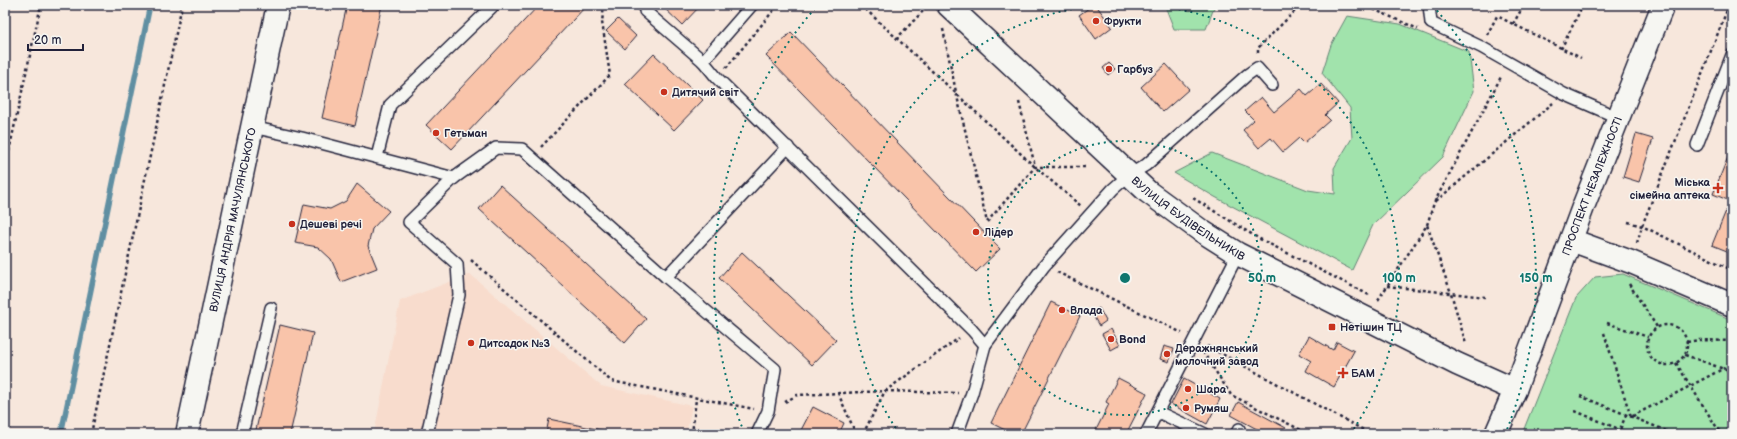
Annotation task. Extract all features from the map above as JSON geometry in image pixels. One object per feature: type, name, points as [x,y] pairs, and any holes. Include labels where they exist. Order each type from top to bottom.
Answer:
[{"type":"street","name":"ВУЛИЦЯ АНДРІЯ МАЧУЛЯНСЬКОГО","points":[[187,434],[278,5]]},
{"type":"street","name":"ВУЛИЦЯ БУДІВЕЛЬНИКІВ","points":[[948,5],[1129,175],[1169,208],[1238,254],[1457,364],[1515,390]]},
{"type":"street","name":"ПРОСПЕКТ НЕЗАЛЕЖНОСТІ","points":[[1496,434],[1515,390],[1571,240],[1663,5]]},
{"type":"street","points":[[1571,240],[1631,262],[1732,305]]},
{"type":"lane","points":[[377,157],[390,105],[494,5]]},
{"type":"lane","points":[[703,61],[752,5]]},
{"type":"lane","points":[[1429,5],[1431,23],[1481,47],[1564,94],[1619,118]]},
{"type":"lane","points":[[646,12],[703,61],[717,78],[972,330],[985,345]]},
{"type":"lane","points":[[1697,145],[1732,55]]},
{"type":"lane","points":[[958,434],[972,393],[985,345],[1044,266],[1129,175],[1146,165],[1206,110],[1256,68],[1272,84]]},
{"type":"lane","points":[[252,127],[377,157],[454,178]]},
{"type":"lane","points":[[666,277],[788,147]]},
{"type":"lane","points":[[427,434],[459,296],[457,264],[409,222],[454,178],[496,148],[522,149],[666,277],[775,369],[768,411],[757,434]]},
{"type":"lane","points":[[1146,434],[1238,254]]},
{"type":"lane","points":[[242,434],[271,308]]},
{"type":"lane","points":[[1158,412],[1205,434]]},
{"type":"path","points":[[5,170],[41,5]]},
{"type":"path","points":[[91,434],[182,5]]},
{"type":"path","points":[[531,157],[610,75],[602,22],[604,5]]},
{"type":"path","points":[[717,78],[778,5]]},
{"type":"path","points":[[861,5],[1035,167],[1091,214]]},
{"type":"path","points":[[896,39],[926,8],[920,5]]},
{"type":"path","points":[[1256,68],[1258,48],[1300,5]]},
{"type":"path","points":[[1369,5],[1373,9],[1419,29]]},
{"type":"path","points":[[1513,24],[1524,5]]},
{"type":"path","points":[[1561,49],[1583,5]]},
{"type":"path","points":[[1636,244],[1729,5]]},
{"type":"path","points":[[1481,47],[1498,16],[1581,58]]},
{"type":"path","points":[[943,26],[956,92],[987,222],[1035,167],[1088,167]]},
{"type":"path","points":[[1378,300],[1427,224],[1434,203],[1508,63]]},
{"type":"path","points":[[1434,203],[1564,94]]},
{"type":"path","points":[[1020,102],[1035,167]]},
{"type":"path","points":[[1192,197],[1258,238],[1385,303]]},
{"type":"path","points":[[1628,222],[1642,226],[1732,270]]},
{"type":"path","points":[[1427,224],[1451,292],[1466,344],[1459,341]]},
{"type":"path","points":[[457,264],[471,260],[612,381],[696,399],[768,411],[797,395],[885,391],[972,393]]},
{"type":"path","points":[[1626,279],[1657,327]]},
{"type":"path","points":[[1387,286],[1485,297]]},
{"type":"path","points":[[1607,323],[1648,337]]},
{"type":"path","points":[[1669,324],[1676,327],[1685,336],[1687,342],[1685,355],[1676,363],[1668,365],[1655,362],[1647,351],[1648,337],[1657,327],[1669,324]]},
{"type":"path","points":[[863,434],[885,391],[972,330]]},
{"type":"path","points":[[1604,333],[1631,417]]},
{"type":"path","points":[[1195,339],[1231,395],[1301,430],[1302,434]]},
{"type":"path","points":[[1687,342],[1699,340],[1732,341]]},
{"type":"path","points":[[1685,355],[1732,372]]},
{"type":"path","points":[[1676,363],[1721,434]]},
{"type":"path","points":[[1631,417],[1732,364]]},
{"type":"path","points":[[838,393],[856,434]]},
{"type":"path","points":[[1580,396],[1674,434]]},
{"type":"path","points":[[692,434],[696,399]]},
{"type":"path","points":[[1575,411],[1631,434]]},
{"type":"path","points":[[1618,434],[1626,415]]},
{"type":"shaded area","name":"Дитсадок №3","points":[[470,274],[601,386],[692,406],[686,434],[374,434],[400,301]]},
{"type":"green space","points":[[1215,5],[1206,29],[1174,29],[1165,6]]},
{"type":"green space","points":[[1347,16],[1400,24],[1469,52],[1474,91],[1443,157],[1373,225],[1352,270],[1215,197],[1174,173],[1212,153],[1308,190],[1335,194],[1334,168],[1352,138],[1350,108],[1322,73],[1331,45]]},
{"type":"green space","points":[[1623,274],[1732,320],[1732,434],[1522,434],[1576,298],[1595,277]]},
{"type":"building","points":[[347,5],[382,5],[355,126],[322,118]]},
{"type":"building","points":[[539,5],[587,5],[452,149],[426,125]]},
{"type":"building","points":[[661,5],[701,5],[682,25]]},
{"type":"building","name":"Фрукти","points":[[1093,5],[1096,5],[1112,27],[1096,39],[1079,15]]},
{"type":"building","points":[[618,19],[636,36],[625,49],[606,31]]},
{"type":"building","points":[[791,32],[1000,249],[976,272],[766,56]]},
{"type":"building","name":"Дитячий світ","points":[[654,54],[703,100],[674,130],[625,84]]},
{"type":"building","name":"Гарбуз","points":[[1109,63],[1115,69],[1108,75],[1103,68]]},
{"type":"building","points":[[1166,64],[1189,89],[1163,112],[1141,87]]},
{"type":"building","points":[[1321,84],[1338,103],[1325,115],[1330,120],[1304,143],[1299,138],[1283,152],[1271,138],[1259,148],[1243,130],[1254,120],[1245,111],[1261,97],[1274,112],[1301,89],[1307,96]]},
{"type":"building","points":[[1636,134],[1653,139],[1639,182],[1623,177]]},
{"type":"building","points":[[1732,147],[1732,253],[1712,245],[1730,201],[1713,194]]},
{"type":"building","points":[[357,184],[389,211],[372,229],[368,246],[377,268],[341,282],[331,259],[318,247],[295,243],[304,204],[330,209],[346,201]]},
{"type":"building","points":[[500,185],[646,319],[625,343],[479,209]]},
{"type":"building","points":[[742,252],[836,340],[812,365],[719,278]]},
{"type":"building","points":[[1051,302],[1080,316],[1021,434],[1003,434],[1005,430],[991,423]]},
{"type":"building","points":[[1099,308],[1106,321],[1099,326],[1091,312]]},
{"type":"building","points":[[280,325],[313,333],[290,434],[255,434]]},
{"type":"building","name":"Bond","points":[[1111,329],[1120,345],[1111,350],[1102,334]]},
{"type":"building","points":[[1309,336],[1333,350],[1337,342],[1354,351],[1334,387],[1306,371],[1311,361],[1299,354]]},
{"type":"building","name":"Деражнянський молочний завод","points":[[1164,346],[1174,349],[1169,362],[1160,359]]},
{"type":"building","points":[[1118,378],[1147,393],[1126,434],[1094,434],[1109,404],[1106,402]]},
{"type":"building","points":[[1184,379],[1220,399],[1207,424],[1171,404]]},
{"type":"building","points":[[1238,402],[1286,428],[1282,434],[1266,434],[1231,415]]},
{"type":"building","points":[[813,407],[844,423],[839,434],[799,434]]},
{"type":"building","points":[[549,419],[615,433],[615,434],[546,434]]},
{"type":"waterway","points":[[61,434],[150,5]]},
{"type":"place","name":"Фрукти","points":[[1096,21]]},
{"type":"place","name":"Гарбуз","points":[[1109,69]]},
{"type":"place","name":"Дитячий світ","points":[[664,92]]},
{"type":"place","name":"Гетьман","points":[[436,133]]},
{"type":"place","name":"Міська сімейна аптека","points":[[1718,188]]},
{"type":"place","name":"Дешеві речі","points":[[292,224]]},
{"type":"place","name":"Лідер","points":[[976,232]]},
{"type":"place","name":"Влада","points":[[1062,310]]},
{"type":"place","name":"Нетішин ТЦ","points":[[1332,327]]},
{"type":"place","name":"Bond","points":[[1111,339]]},
{"type":"place","name":"Дитсадок №3","points":[[471,343]]},
{"type":"place","name":"Деражнянський молочний завод","points":[[1167,354]]},
{"type":"place","name":"БАМ","points":[[1343,373]]},
{"type":"place","name":"Шара","points":[[1188,389]]},
{"type":"place","name":"Румяш","points":[[1186,408]]}]
